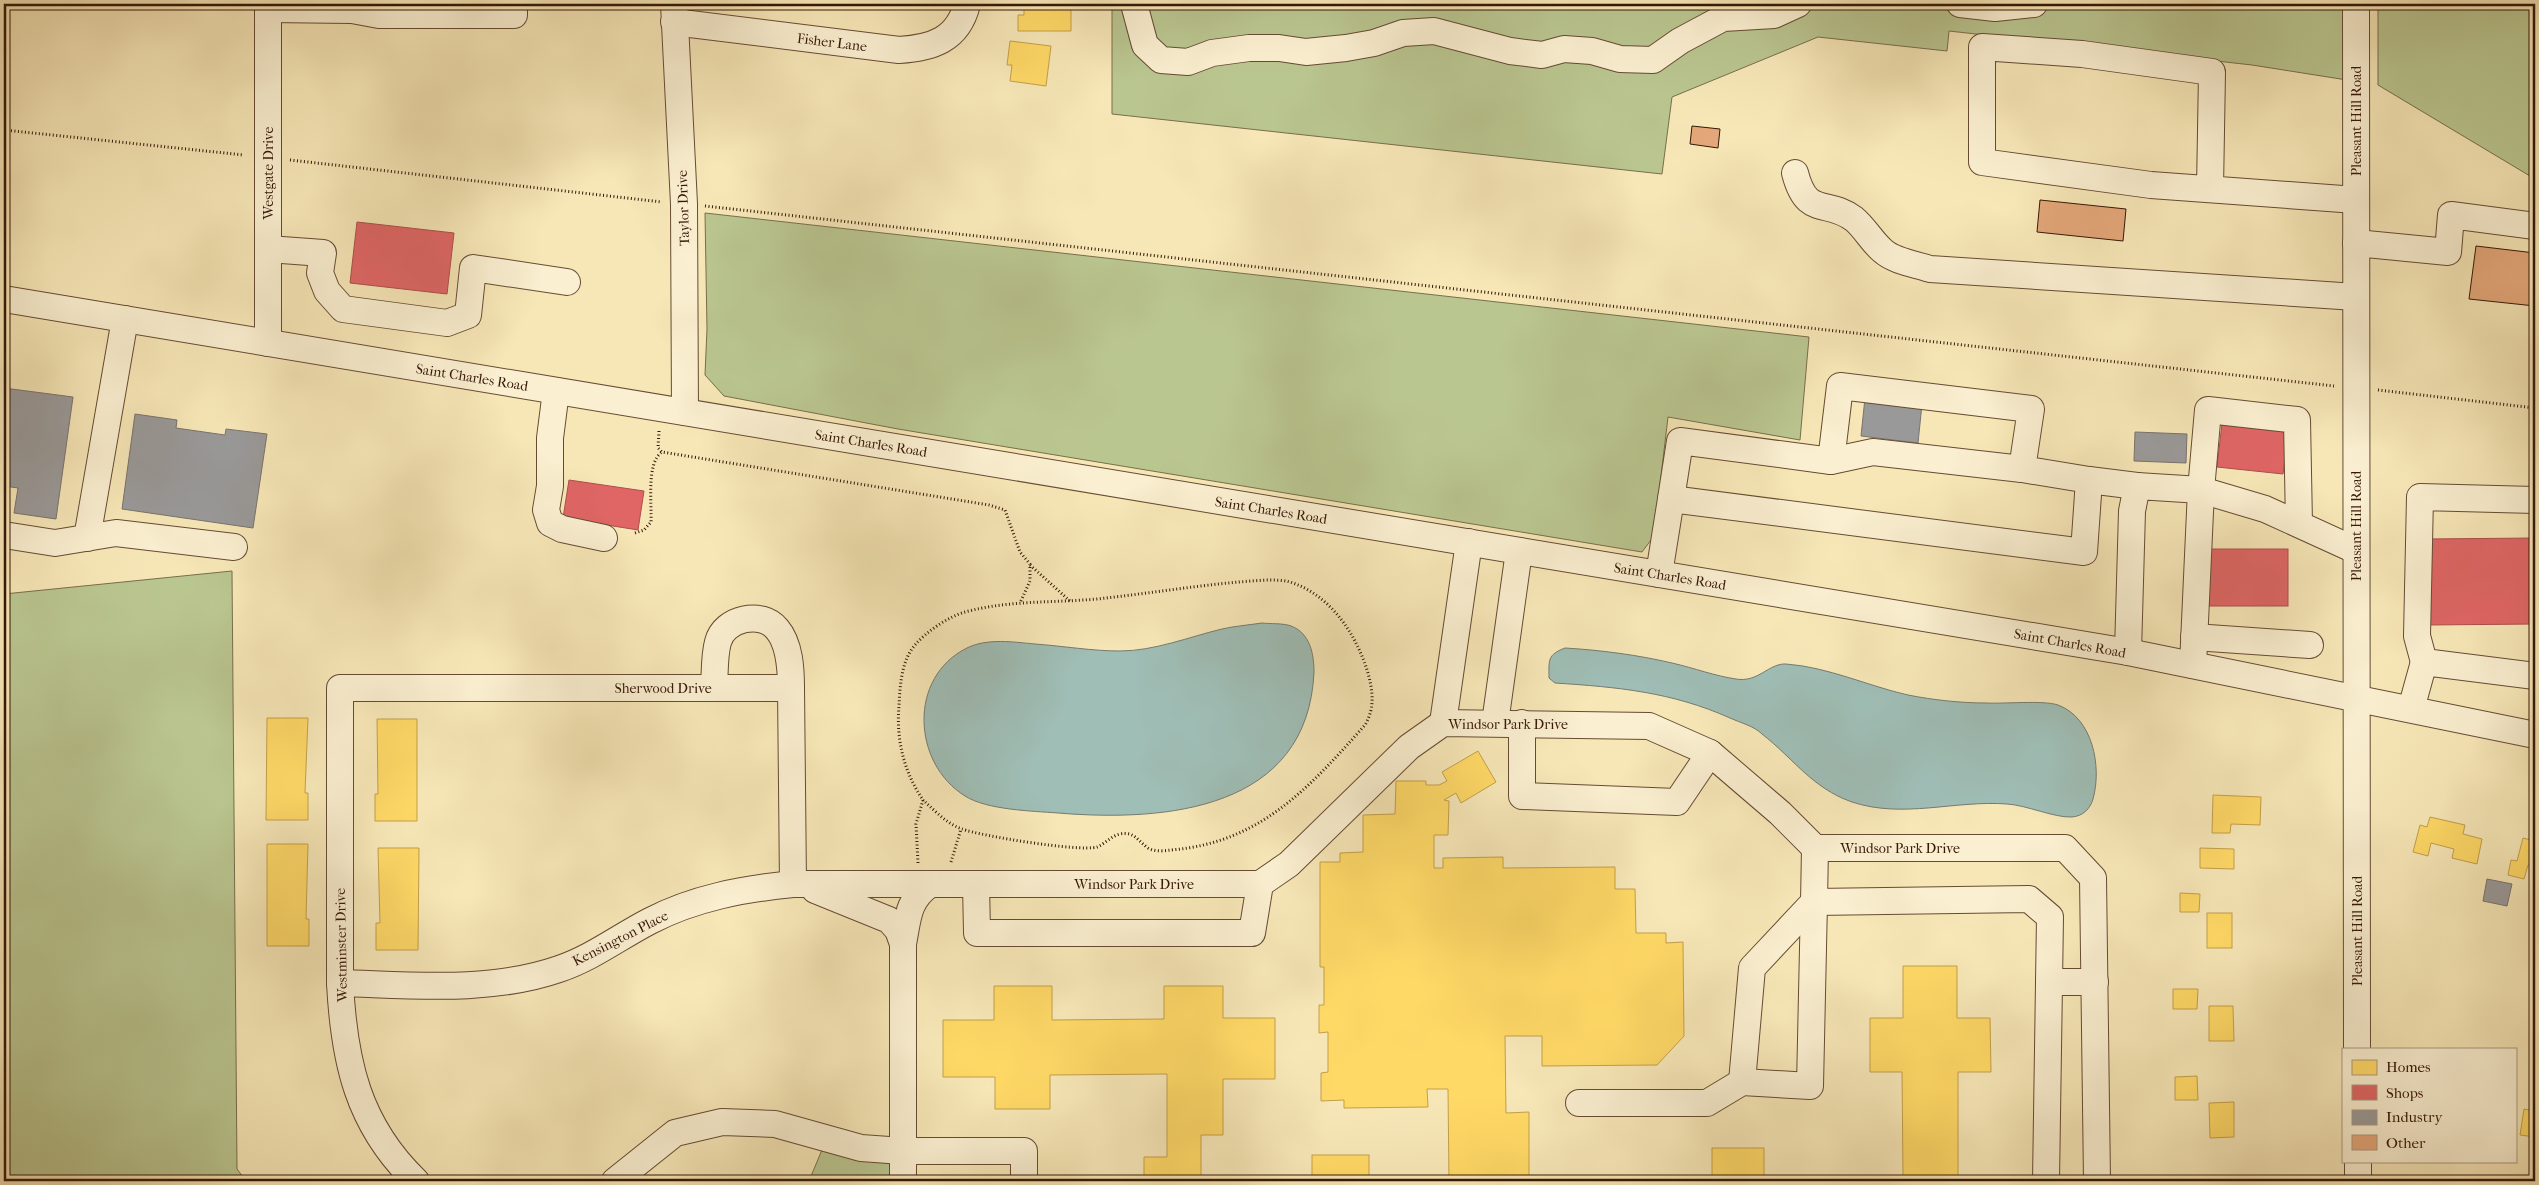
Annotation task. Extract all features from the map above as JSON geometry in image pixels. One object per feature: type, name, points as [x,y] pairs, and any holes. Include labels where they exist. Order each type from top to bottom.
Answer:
[{"type":"street","points":[[268,6],[352,7],[379,15],[514,15],[514,4]]},
{"type":"street","name":"Fisher Lane","points":[[674,13],[898,50],[921,49],[938,44],[961,21],[968,4]]},
{"type":"street","points":[[1134,4],[1145,45],[1161,60],[1188,62],[1212,53],[1250,48],[1279,48],[1306,52],[1374,43],[1403,33],[1434,31],[1510,51],[1542,55],[1564,49],[1592,51],[1620,59],[1653,60],[1680,41],[1723,18],[1774,15],[1798,4]]},
{"type":"street","points":[[1960,4],[1995,8],[2034,4]]},
{"type":"street","name":"Pleasant Hill Road","points":[[2356,4],[2357,1048]]},
{"type":"street","name":"Westgate Drive","points":[[268,6],[268,343]]},
{"type":"street","name":"Taylor Drive","points":[[673,410],[684,204],[674,13]]},
{"type":"street","points":[[2210,189],[2212,72],[2082,54],[1982,47],[1982,162],[2151,185],[2356,200]]},
{"type":"street","points":[[1795,173],[1799,188],[1812,205],[1838,211],[1854,219],[1884,252],[1930,269],[2356,296]]},
{"type":"street","points":[[2356,243],[2448,252],[2451,215],[2535,226]]},
{"type":"street","points":[[268,249],[323,253],[320,273],[327,291],[343,309],[447,323],[468,315],[474,268],[567,282]]},
{"type":"street","name":"Saint Charles Road","points":[[4,299],[2128,652],[2535,735]]},
{"type":"street","points":[[86,538],[125,319]]},
{"type":"street","points":[[1831,461],[1840,386],[2031,409],[2022,469]]},
{"type":"street","points":[[556,391],[550,438],[550,486],[546,510],[550,523],[562,529],[604,538]]},
{"type":"street","points":[[2193,665],[2201,490],[2208,410],[2297,420],[2299,524]]},
{"type":"street","points":[[1659,574],[1680,441],[1831,461],[1873,452],[2022,469],[2137,486],[2201,490],[2265,509],[2356,550]]},
{"type":"street","points":[[1671,499],[2084,552],[2089,480]]},
{"type":"street","points":[[2128,652],[2132,511],[2137,486]]},
{"type":"street","points":[[2411,709],[2424,662],[2417,636],[2420,497],[2535,500]]},
{"type":"street","points":[[4,535],[55,543],[116,533],[234,547]]},
{"type":"street","points":[[1443,723],[1469,542]]},
{"type":"street","points":[[1495,723],[1519,551]]},
{"type":"street","points":[[714,688],[718,642],[723,632],[733,623],[756,619],[771,623],[779,631],[789,657],[793,884],[828,894],[888,920],[898,930],[903,944]]},
{"type":"street","points":[[2194,637],[2310,645]]},
{"type":"street","points":[[2424,662],[2535,676]]},
{"type":"street","name":"Sherwood Drive","points":[[340,688],[791,688]]},
{"type":"street","name":"Westminster Drive","points":[[340,688],[340,984],[342,1028],[353,1077],[371,1125],[398,1164],[416,1181]]},
{"type":"street","name":"Windsor Park Drive","points":[[923,877],[976,884],[1260,884],[1289,864],[1409,747],[1443,723],[1648,726],[1710,754],[1780,813],[1815,848],[2065,848],[2093,878],[2098,1181]]},
{"type":"street","points":[[1522,724],[1522,796],[1677,802],[1710,754]]},
{"type":"street","points":[[1580,1103],[1707,1103],[1742,1082],[1810,1086],[1815,848]]},
{"type":"street","points":[[903,1181],[903,944],[910,908],[923,877]]},
{"type":"street","name":"Kensington Place","points":[[340,984],[436,985],[515,982],[560,969],[595,954],[650,921],[723,894],[793,884],[923,877]]},
{"type":"street","points":[[976,884],[977,934],[1252,934],[1260,884]]},
{"type":"street","points":[[1742,1082],[1752,968],[1814,902],[2028,899],[2050,917],[2046,1181]]},
{"type":"street","points":[[2049,982],[2095,982]]},
{"type":"street","points":[[615,1181],[675,1134],[722,1122],[775,1124],[861,1148],[903,1151],[1024,1151],[1024,1181]]},
{"type":"street","points":[[2358,1162],[2358,1181]]},
{"type":"path","points":[[4,130],[251,156]]},
{"type":"path","points":[[285,159],[684,204]]},
{"type":"path","points":[[720,207],[807,219],[2344,387]]},
{"type":"path","points":[[2371,390],[2535,408]]},
{"type":"path","points":[[673,410],[658,448],[662,452],[990,505],[1005,510],[1020,552],[1030,564],[1070,601]]},
{"type":"path","points":[[635,533],[644,530],[651,522],[652,468],[656,456],[662,452]]},
{"type":"path","points":[[1020,603],[1030,581],[1030,564]]},
{"type":"path","points":[[1250,581],[1290,582],[1329,606],[1349,628],[1362,654],[1370,682],[1373,702],[1372,714],[1365,725],[1322,771],[1278,812],[1254,827],[1203,846],[1154,850],[1135,836],[1127,833],[1119,834],[1097,847],[1069,847],[1047,845],[961,829],[922,800],[910,781],[903,760],[900,740],[900,692],[904,667],[910,653],[915,645],[941,624],[963,612],[1020,603],[1070,601],[1250,581]]},
{"type":"path","points":[[922,800],[916,824],[919,860],[923,877]]},
{"type":"path","points":[[951,871],[951,863],[961,829]]},
{"type":"green space","points":[[1112,4],[2347,4],[2347,80],[2252,65],[1949,31],[1947,51],[1818,37],[1672,97],[1662,174],[1112,114]]},
{"type":"green space","points":[[2378,4],[2535,4],[2535,179],[2378,85]]},
{"type":"green space","points":[[705,213],[1809,337],[1800,440],[1668,417],[1654,536],[1642,552],[898,429],[724,396],[705,375],[707,329]]},
{"type":"green space","points":[[232,571],[237,1169],[246,1181],[4,1181],[4,594]]},
{"type":"green space","points":[[824,1145],[890,1159],[890,1181],[809,1181]]},
{"type":"water","points":[[1262,623],[1291,626],[1303,634],[1310,645],[1314,672],[1306,718],[1287,754],[1259,780],[1224,798],[1185,809],[1143,814],[1100,815],[1010,809],[974,801],[965,796],[947,781],[935,763],[927,742],[924,720],[926,699],[934,679],[948,661],[967,648],[983,643],[1018,642],[1099,650],[1146,649],[1222,629]]},
{"type":"water","points":[[1565,648],[1646,658],[1736,679],[1751,678],[1774,666],[1786,664],[1817,669],[1908,695],[1927,698],[1947,701],[2033,702],[2058,705],[2070,711],[2080,721],[2092,745],[2096,773],[2093,799],[2086,811],[2072,817],[2057,816],[2007,804],[1988,803],[1890,809],[1852,802],[1838,796],[1814,781],[1759,731],[1708,709],[1644,692],[1600,686],[1555,683],[1549,678],[1550,659],[1555,653]]},
{"type":"building: Homes","points":[[1024,4],[1071,4],[1071,31],[1018,31],[1018,15],[1024,15]]},
{"type":"building: Homes","points":[[1010,41],[1051,46],[1046,86],[1010,81],[1012,65],[1007,65]]},
{"type":"building: Homes","points":[[267,718],[308,718],[305,793],[308,793],[308,820],[266,820]]},
{"type":"building: Homes","points":[[377,719],[417,719],[417,821],[375,821],[375,794],[378,794]]},
{"type":"building: Homes","points":[[1478,751],[1496,782],[1461,803],[1456,793],[1444,800],[1449,801],[1448,835],[1434,835],[1434,868],[1443,868],[1443,858],[1503,857],[1503,868],[1615,867],[1615,889],[1635,889],[1636,933],[1666,933],[1666,943],[1683,942],[1684,1036],[1657,1065],[1542,1066],[1542,1036],[1505,1036],[1506,1113],[1529,1112],[1529,1181],[1449,1181],[1448,1089],[1427,1089],[1428,1107],[1344,1108],[1344,1100],[1321,1101],[1321,1073],[1328,1072],[1328,1032],[1319,1033],[1319,1005],[1324,1005],[1324,967],[1320,967],[1320,862],[1340,862],[1340,853],[1363,852],[1363,815],[1395,814],[1396,781],[1426,781],[1426,785],[1439,785],[1447,781],[1442,772]]},
{"type":"building: Homes","points":[[2213,795],[2261,797],[2260,825],[2231,824],[2230,833],[2212,833]]},
{"type":"building: Homes","points":[[2430,817],[2465,825],[2463,834],[2482,839],[2477,864],[2452,858],[2454,849],[2431,843],[2428,856],[2413,852],[2420,825],[2427,827]]},
{"type":"building: Homes","points":[[2523,838],[2535,841],[2535,867],[2528,865],[2524,879],[2508,875],[2511,860],[2517,861]]},
{"type":"building: Homes","points":[[267,844],[308,844],[306,919],[309,919],[309,946],[267,946]]},
{"type":"building: Homes","points":[[378,848],[419,848],[418,950],[376,950],[376,923],[380,923]]},
{"type":"building: Homes","points":[[2200,848],[2234,849],[2234,869],[2200,868]]},
{"type":"building: Homes","points":[[2180,893],[2200,894],[2199,912],[2180,912]]},
{"type":"building: Homes","points":[[2207,913],[2232,913],[2232,948],[2207,948]]},
{"type":"building: Homes","points":[[1903,966],[1957,966],[1957,1018],[1990,1018],[1991,1072],[1958,1072],[1958,1177],[1990,1177],[1990,1181],[1847,1181],[1847,1176],[1903,1176],[1902,1072],[1870,1072],[1870,1018],[1903,1018]]},
{"type":"building: Homes","points":[[994,986],[1052,986],[1052,1020],[1164,1019],[1164,986],[1223,986],[1223,1018],[1275,1018],[1275,1079],[1223,1079],[1223,1135],[1201,1135],[1201,1181],[1144,1181],[1144,1157],[1167,1157],[1167,1074],[1050,1075],[1050,1109],[995,1109],[995,1077],[943,1077],[943,1020],[994,1020]]},
{"type":"building: Homes","points":[[2173,989],[2198,989],[2197,1009],[2173,1009]]},
{"type":"building: Homes","points":[[2209,1006],[2233,1006],[2234,1041],[2209,1041]]},
{"type":"building: Homes","points":[[2197,1076],[2198,1100],[2175,1100],[2175,1077]]},
{"type":"building: Homes","points":[[2234,1102],[2234,1137],[2210,1138],[2209,1103]]},
{"type":"building: Homes","points":[[2524,1109],[2535,1111],[2535,1137],[2520,1135]]},
{"type":"building: Homes","points":[[1712,1148],[1764,1148],[1764,1181],[1712,1181]]},
{"type":"building: Homes","points":[[1312,1155],[1369,1155],[1369,1181],[1312,1181]]},
{"type":"building: Shops","points":[[357,222],[454,233],[447,294],[350,283]]},
{"type":"building: Shops","points":[[2222,424],[2288,431],[2283,474],[2217,467]]},
{"type":"building: Shops","points":[[569,480],[644,491],[638,530],[563,518]]},
{"type":"building: Shops","points":[[2535,538],[2535,624],[2426,625],[2425,539]]},
{"type":"building: Shops","points":[[2203,549],[2288,549],[2288,606],[2203,606]]},
{"type":"building: Industry","points":[[4,388],[73,397],[56,519],[14,513],[18,488],[4,486]]},
{"type":"building: Industry","points":[[1865,398],[1922,404],[1918,443],[1861,436]]},
{"type":"building: Industry","points":[[135,414],[177,420],[176,428],[225,435],[226,429],[267,434],[253,528],[122,509]]},
{"type":"building: Industry","points":[[2135,432],[2187,434],[2186,463],[2134,461]]},
{"type":"building: Industry","points":[[2487,879],[2512,884],[2507,906],[2483,901]]},
{"type":"building: Other","points":[[1692,126],[1720,129],[1718,148],[1690,144]]},
{"type":"building: Other","points":[[2040,200],[2126,209],[2123,241],[2037,232]]},
{"type":"building: Other","points":[[2476,246],[2535,253],[2535,306],[2469,299]]}]
